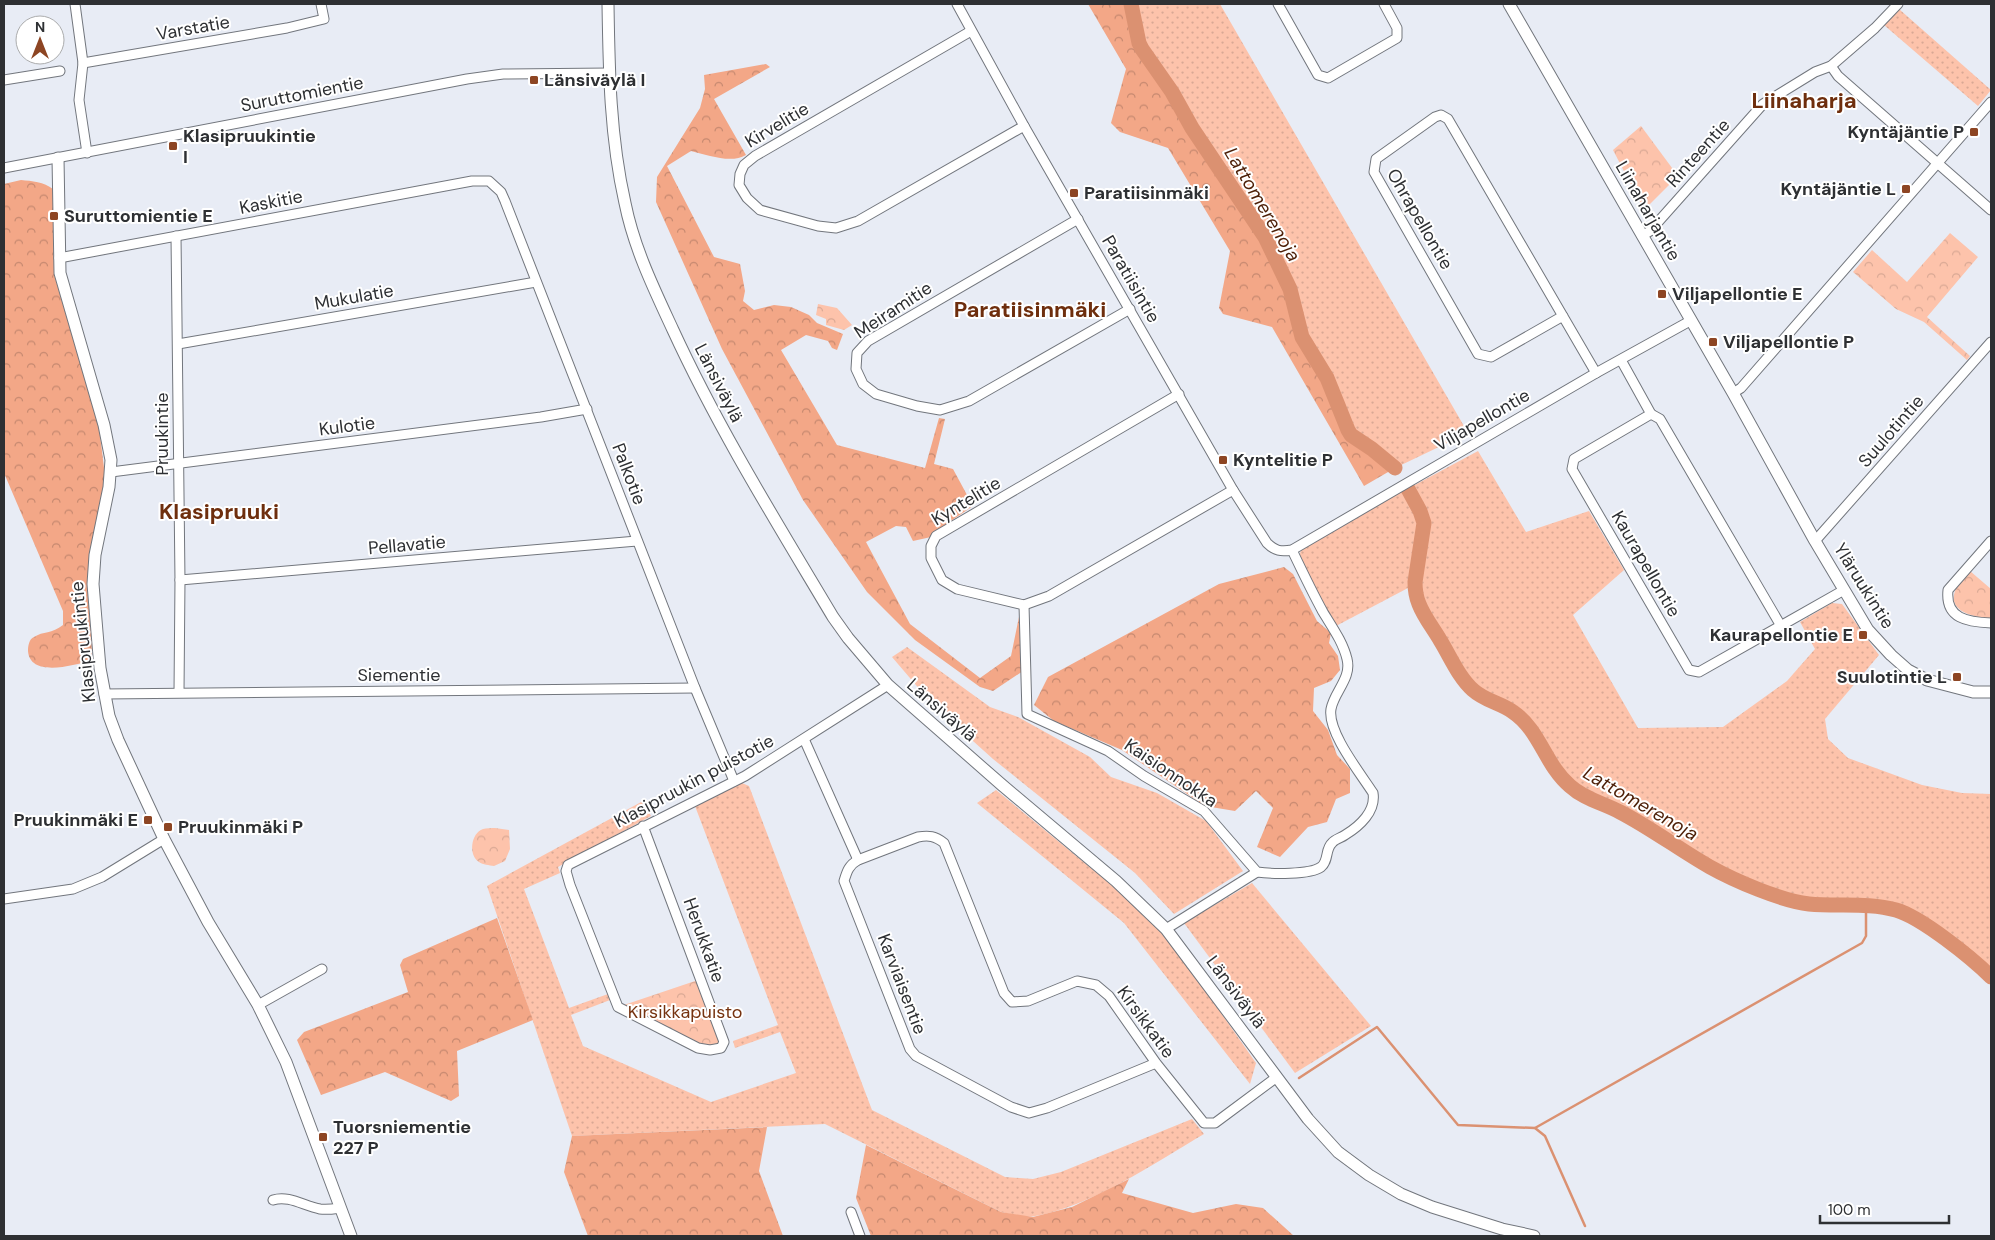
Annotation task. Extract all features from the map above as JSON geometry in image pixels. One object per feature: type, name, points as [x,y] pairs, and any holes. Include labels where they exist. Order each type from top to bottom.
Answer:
[{"type":"main road","name":"Länsiväylä","points":[[608,4],[609,73],[616,154],[625,204],[636,242],[654,289],[737,456],[833,617],[853,645],[888,685],[1002,786],[1122,887],[1166,928],[1308,1119],[1328,1143],[1369,1175],[1401,1194],[1432,1207],[1502,1229],[1534,1236]]},
{"type":"main road","name":"Liinaharjantie","points":[[1509,4],[1816,541]]},
{"type":"main road","name":"Klasipruukintie","points":[[58,158],[59,258],[62,285],[108,442],[111,472],[95,555],[93,584],[100,668],[109,716],[118,740],[164,839],[208,922],[258,1005],[293,1078],[351,1236]]},
{"type":"main road","name":"Yläruukintie","points":[[1816,541],[1844,590],[1878,643],[1908,670],[1927,680],[1947,686],[1974,692],[1991,692]]},
{"type":"street","points":[[75,4],[83,63],[79,100],[87,152]]},
{"type":"street","name":"Varstatie","points":[[83,63],[287,28],[324,19],[321,4]]},
{"type":"street","name":"Paratiisintie","points":[[957,4],[1024,126],[1233,490],[1266,543],[1281,552],[1292,550]]},
{"type":"street","points":[[1278,4],[1318,74],[1328,78],[1397,38],[1398,28],[1384,4]]},
{"type":"street","name":"Rinteentie","points":[[1642,236],[1650,231],[1763,104],[1815,72],[1831,66],[1875,28],[1898,4]]},
{"type":"street","name":"Kirvelitie","points":[[971,31],[755,156],[744,165],[740,174],[739,184],[747,198],[760,210],[818,226],[836,228],[858,222],[1024,126]]},
{"type":"street","points":[[1831,66],[1838,76],[1991,210]]},
{"type":"street","points":[[4,80],[60,71]]},
{"type":"street","name":"Suruttomientie","points":[[4,168],[467,79],[503,74],[609,73]]},
{"type":"street","points":[[1733,393],[1741,388],[1991,102]]},
{"type":"street","name":"Ohrapellontie","points":[[1563,316],[1490,357],[1478,354],[1374,172],[1376,159],[1435,116],[1441,115],[1448,119],[1563,316],[1596,373]]},
{"type":"street","name":"Kaskitie","points":[[59,258],[472,181],[489,181]]},
{"type":"street","name":"Palkotie","points":[[489,181],[501,192],[505,200],[637,541],[734,781]]},
{"type":"street","name":"Meiramitie","points":[[1078,219],[868,341],[857,353],[856,369],[863,384],[876,394],[940,410],[968,401],[1130,309]]},
{"type":"street","name":"Pruukintie","points":[[176,236],[180,580],[179,692]]},
{"type":"street","name":"Mukulatie","points":[[178,344],[536,282]]},
{"type":"street","name":"Viljapellontie","points":[[1292,550],[1596,373],[1690,321]]},
{"type":"street","name":"Suulotintie","points":[[1816,541],[1991,342]]},
{"type":"street","points":[[1621,360],[1651,414],[1660,419],[1781,626]]},
{"type":"street","name":"Kyntelitie","points":[[1024,605],[957,590],[942,580],[931,558],[931,546],[936,536],[1179,394]]},
{"type":"street","name":"Kulotie","points":[[111,472],[531,419],[587,409]]},
{"type":"street","name":"Kaurapellontie","points":[[1651,414],[1574,459],[1572,469],[1688,670],[1699,672],[1844,590]]},
{"type":"street","points":[[1024,605],[1049,596],[1233,490]]},
{"type":"street","name":"Pellavatie","points":[[180,580],[637,541]]},
{"type":"street","points":[[1991,541],[1948,590],[1947,601],[1951,611],[1964,619],[1991,623]]},
{"type":"street","points":[[1166,928],[1257,872],[1269,874],[1305,872],[1321,867],[1325,862],[1331,843],[1355,828],[1369,813],[1374,801],[1373,793],[1334,730],[1332,721],[1330,710],[1345,679],[1348,660],[1339,637],[1323,612],[1292,550]]},
{"type":"street","name":"Kaisionnokka","points":[[1024,605],[1027,714],[1108,752],[1144,776],[1204,811],[1247,863],[1257,872]]},
{"type":"street","name":"Klasipruukin puistotie","points":[[566,871],[568,865],[734,781],[888,685]]},
{"type":"street","name":"Siementie","points":[[104,694],[179,692],[475,692],[695,688]]},
{"type":"street","points":[[804,739],[858,860]]},
{"type":"street","name":"Herukkatie","points":[[566,871],[618,1007],[698,1048],[706,1050],[721,1048],[724,1042],[643,826]]},
{"type":"street","name":"Kirsikkatie","points":[[858,860],[918,837],[927,835],[937,837],[944,843],[1004,993],[1012,1002],[1028,1001],[1077,981],[1096,985],[1109,996],[1200,1121],[1211,1124],[1224,1117],[1278,1077]]},
{"type":"street","points":[[4,899],[73,888],[102,877],[164,839]]},
{"type":"street","name":"Karviaisentie","points":[[858,860],[852,864],[844,881],[910,1049],[916,1056],[1011,1107],[1029,1113],[1047,1108],[1156,1063]]},
{"type":"street","points":[[258,1005],[322,969]]},
{"type":"street","points":[[273,1200],[286,1198],[320,1209],[340,1208]]},
{"type":"street","points":[[851,1212],[860,1236]]},
{"type":"green space","points":[[1088,4],[1131,4],[1142,49],[1172,92],[1192,128],[1265,237],[1290,289],[1302,337],[1327,378],[1348,430],[1351,435],[1395,468],[1364,486],[1272,327],[1223,314],[1219,308],[1230,251],[1168,148],[1120,132],[1111,123],[1126,69]]},
{"type":"green space","points":[[1131,4],[1220,4],[1468,433],[1395,468],[1351,435],[1327,378],[1302,337],[1290,289],[1265,237],[1192,128],[1172,92],[1142,49]]},
{"type":"green space","points":[[1899,9],[1991,90],[1978,106],[1884,25]]},
{"type":"green space","points":[[766,64],[770,67],[714,99],[746,155],[740,158],[726,159],[691,151],[667,166],[714,257],[740,264],[745,291],[743,301],[754,310],[774,305],[791,307],[809,315],[817,323],[843,334],[837,350],[832,348],[828,341],[806,335],[781,350],[837,445],[925,468],[939,418],[945,419],[934,464],[953,469],[973,506],[939,529],[931,537],[913,541],[906,527],[896,526],[866,542],[910,624],[980,678],[1011,656],[1020,612],[1023,671],[993,691],[980,687],[915,640],[867,592],[803,500],[722,349],[656,202],[657,177],[700,108],[705,89],[704,75]]},
{"type":"green space","points":[[1641,126],[1678,176],[1644,210],[1613,150]]},
{"type":"green space","points":[[21,180],[42,183],[53,189],[54,274],[99,427],[105,476],[88,585],[92,652],[90,661],[54,668],[36,665],[31,659],[28,647],[32,638],[55,630],[63,625],[63,611],[4,473],[4,184]]},
{"type":"green space","points":[[1950,233],[1978,257],[1927,317],[1970,356],[1967,360],[1924,322],[1896,309],[1853,272],[1872,250],[1907,282]]},
{"type":"green space","points":[[818,304],[837,308],[852,325],[844,330],[826,325],[826,319],[816,315]]},
{"type":"green space","points":[[1478,451],[1526,532],[1589,511],[1624,570],[1573,615],[1638,728],[1723,727],[1787,681],[1815,649],[1800,622],[1832,603],[1842,604],[1879,655],[1825,719],[1828,739],[1848,758],[1922,785],[1962,793],[1991,794],[1991,969],[1943,930],[1916,914],[1901,908],[1887,903],[1833,902],[1801,898],[1755,884],[1733,874],[1622,808],[1591,794],[1569,780],[1558,768],[1538,730],[1527,718],[1485,695],[1471,682],[1439,633],[1420,597],[1420,579],[1427,532],[1424,514],[1411,487]]},
{"type":"green space","points":[[1402,491],[1419,524],[1408,588],[1336,626],[1299,559],[1301,549]]},
{"type":"green space","points":[[1284,567],[1293,574],[1317,621],[1331,633],[1329,643],[1338,656],[1340,670],[1331,681],[1314,688],[1313,711],[1328,730],[1337,755],[1350,769],[1350,793],[1336,799],[1327,822],[1308,827],[1280,857],[1257,847],[1273,808],[1256,791],[1235,811],[1205,806],[1122,750],[1054,721],[1034,705],[1048,677],[1219,584]]},
{"type":"green space","points":[[1970,571],[1991,589],[1991,619],[1971,615],[1959,609],[1955,604],[1956,588]]},
{"type":"green space","points":[[907,647],[990,707],[1018,717],[1090,757],[1111,777],[1157,793],[1206,821],[1243,871],[1174,914],[1135,873],[993,759],[933,705],[892,657]]},
{"type":"green space","points":[[742,783],[749,786],[872,1110],[1005,1177],[1033,1179],[1061,1172],[1192,1119],[1204,1134],[1100,1194],[1056,1211],[1035,1216],[1018,1216],[1001,1212],[825,1124],[572,1136],[487,886],[643,801],[651,816],[558,867],[560,873],[524,889],[569,1008],[608,994],[610,1000],[571,1015],[583,1046],[711,1102],[796,1073],[780,1032],[735,1048],[733,1041],[778,1025],[695,806]]},
{"type":"green space","points":[[996,790],[1126,897],[1157,926],[1179,953],[1256,1063],[1250,1084],[1124,923],[977,803]]},
{"type":"green space","points":[[495,828],[509,830],[510,849],[505,861],[494,866],[482,864],[473,854],[472,844],[479,831]]},
{"type":"green space","points":[[1252,883],[1371,1026],[1295,1073],[1184,923]]},
{"type":"green space","points":[[497,918],[533,1020],[457,1051],[459,1096],[451,1101],[385,1072],[321,1095],[297,1040],[304,1032],[408,992],[400,965],[403,959]]},
{"type":"green space","name":"Kirsikkapuisto","points":[[701,979],[724,1042],[706,1050],[618,1007]]},
{"type":"green space","points":[[767,1127],[759,1171],[783,1236],[588,1236],[564,1172],[572,1136]]},
{"type":"green space","points":[[866,1145],[1001,1212],[1033,1217],[1072,1207],[1129,1179],[1122,1193],[1193,1213],[1236,1204],[1263,1208],[1294,1236],[871,1236],[856,1198]]},
{"type":"waterway","name":"Lattomerenoja","points":[[1131,4],[1142,49],[1172,92],[1192,128],[1265,237],[1290,289],[1302,337],[1327,378],[1348,430],[1351,435],[1395,468]]},
{"type":"waterway","name":"Lattomerenoja","points":[[1408,489],[1424,523],[1415,582],[1417,599],[1423,613],[1468,685],[1478,694],[1508,709],[1522,719],[1530,728],[1561,778],[1570,786],[1587,798],[1632,818],[1710,867],[1759,890],[1809,904],[1875,906],[1906,914],[1946,939],[1991,977]]},
{"type":"waterway","points":[[1535,1128],[1862,943],[1866,936],[1866,907]]},
{"type":"waterway","points":[[1299,1078],[1377,1027],[1458,1125],[1535,1128],[1545,1136],[1585,1226]]},
{"type":"place","name":"Länsiväylä I","points":[[534,80]]},
{"type":"place","name":"Kyntäjäntie P","points":[[1974,132]]},
{"type":"place","name":"Klasipruukintie I","points":[[173,146]]},
{"type":"place","name":"Kyntäjäntie L","points":[[1906,189]]},
{"type":"place","name":"Paratiisinmäki","points":[[1074,193]]},
{"type":"place","name":"Suruttomientie E","points":[[54,216]]},
{"type":"place","name":"Viljapellontie E","points":[[1662,294]]},
{"type":"place","name":"Viljapellontie P","points":[[1713,342]]},
{"type":"place","name":"Kyntelitie P","points":[[1223,460]]},
{"type":"place","name":"Kaurapellontie E","points":[[1863,635]]},
{"type":"place","name":"Suulotintie L","points":[[1957,677]]},
{"type":"place","name":"Pruukinmäki E","points":[[148,820]]},
{"type":"place","name":"Pruukinmäki P","points":[[168,827]]},
{"type":"place","name":"Tuorsniementie 227 P","points":[[323,1137]]},
{"type":"district","name":"Liinaharja","points":[[1804,100]]},
{"type":"district","name":"Paratiisinmäki","points":[[1030,309]]},
{"type":"district","name":"Klasipruuki","points":[[219,511]]}]
